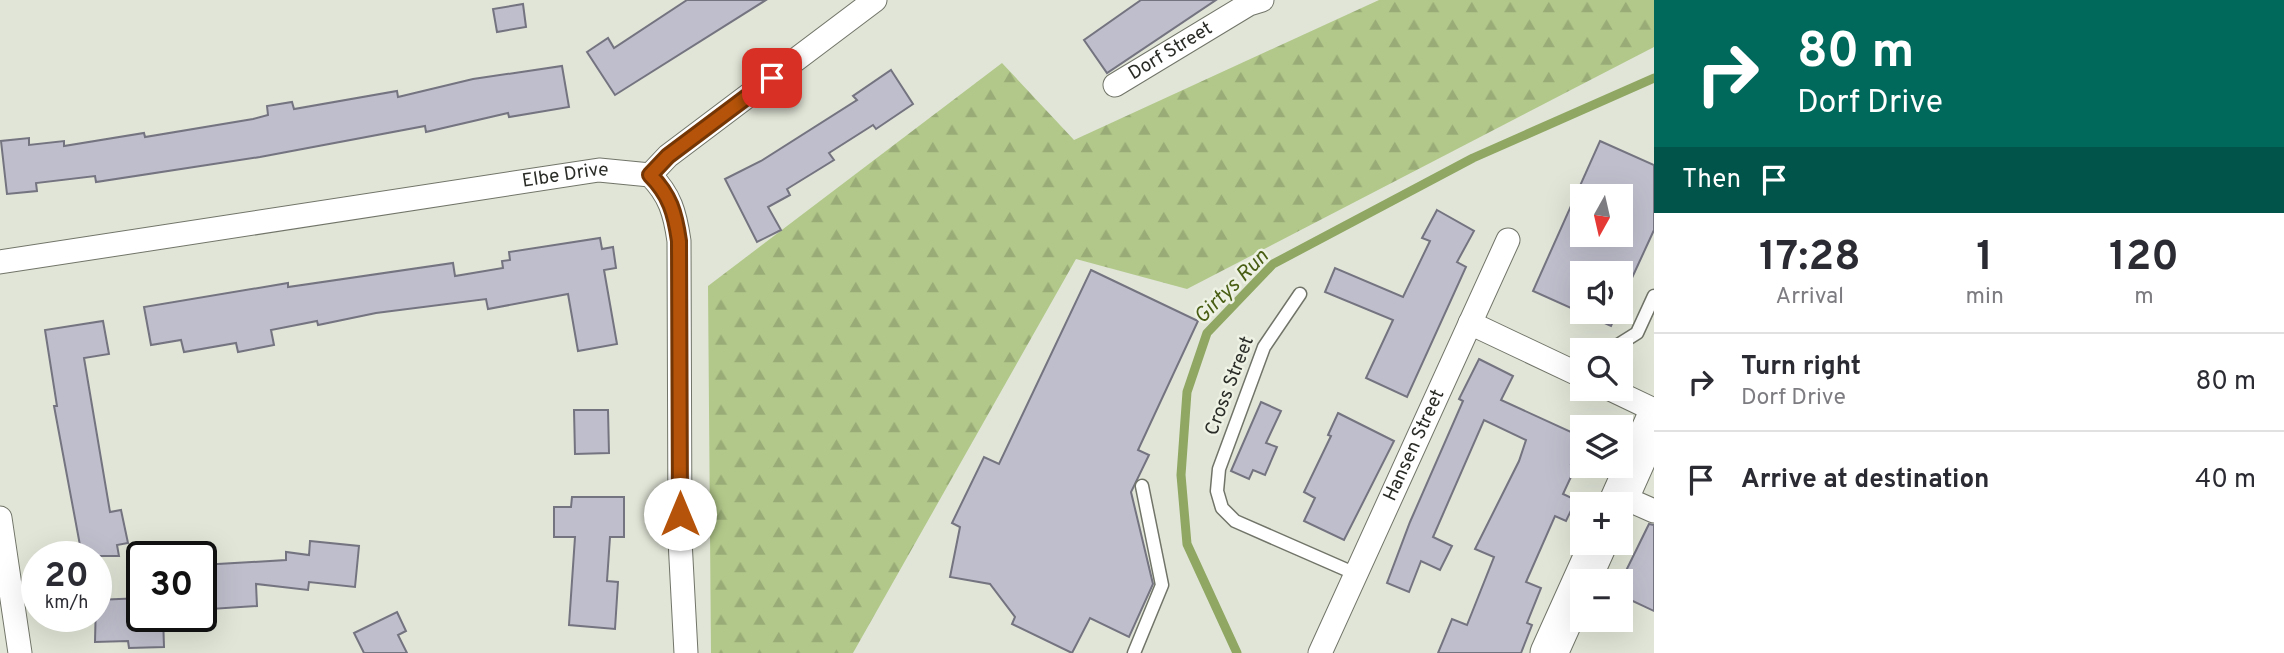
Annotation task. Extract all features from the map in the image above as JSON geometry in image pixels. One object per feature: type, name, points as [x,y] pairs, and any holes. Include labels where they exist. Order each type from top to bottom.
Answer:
[{"type":"main road","points":[[1622,492],[1654,421]]},
{"type":"main road","points":[[1549,653],[1593,555]]},
{"type":"street","points":[[686,653],[680,540],[679,241],[675,214],[667,192],[650,175],[668,156],[875,0]]},
{"type":"street","name":"Dorf Street","points":[[1115,85],[1249,4],[1262,0]]},
{"type":"street","name":"Elbe Drive","points":[[0,262],[600,170],[650,175]]},
{"type":"street","name":"Hansen Street","points":[[1320,653],[1507,240]]},
{"type":"street","points":[[1469,323],[1570,370]]},
{"type":"street","points":[[1633,400],[1654,410]]},
{"type":"street","points":[[1633,505],[1654,511]]},
{"type":"street","points":[[0,519],[20,653]]},
{"type":"lane","name":"Cross Street","points":[[1300,294],[1264,347],[1219,469],[1217,491],[1222,508],[1235,521],[1356,574]]},
{"type":"lane","points":[[1629,338],[1637,333],[1654,296]]},
{"type":"lane","points":[[1134,653],[1162,585],[1142,486]]},
{"type":"green space","points":[[1379,0],[1654,0],[1654,47],[1187,289],[1076,259],[853,653],[711,653],[708,286],[1002,63],[1074,140]]},
{"type":"building","points":[[687,0],[766,0],[615,95],[587,52],[608,38],[614,48]]},
{"type":"building","points":[[1141,0],[1216,0],[1107,73],[1084,40]]},
{"type":"building","points":[[523,4],[526,27],[497,32],[493,9]]},
{"type":"building","points":[[562,66],[569,107],[509,117],[508,113],[426,132],[425,126],[260,157],[96,182],[95,176],[36,183],[37,191],[7,194],[1,141],[29,138],[29,145],[64,141],[64,146],[144,133],[145,137],[253,119],[268,115],[267,106],[292,102],[294,109],[397,91],[398,97],[473,79]]},
{"type":"building","points":[[891,70],[913,104],[876,129],[873,125],[829,153],[834,160],[787,189],[790,195],[768,207],[781,230],[757,242],[725,179],[761,161],[857,100],[853,96]]},
{"type":"building","points":[[1600,141],[1654,165],[1654,230],[1633,276],[1633,261],[1570,261],[1570,308],[1533,291],[1570,208],[1570,247],[1633,247],[1633,184],[1581,184]]},
{"type":"building","points":[[1437,210],[1474,231],[1457,262],[1466,267],[1407,397],[1366,378],[1393,320],[1325,292],[1335,268],[1403,297],[1430,241],[1422,238]]},
{"type":"building","points":[[600,238],[602,249],[613,247],[616,268],[604,270],[617,344],[578,351],[568,294],[488,309],[486,299],[376,313],[318,325],[317,321],[271,330],[274,345],[238,352],[236,343],[184,352],[181,340],[151,345],[144,307],[288,283],[288,287],[453,263],[455,276],[503,268],[502,261],[510,260],[509,252]]},
{"type":"building","points":[[1091,270],[1198,321],[1138,450],[1149,455],[1131,492],[1153,584],[1129,637],[1090,618],[1072,653],[1012,624],[1015,617],[990,584],[950,577],[960,527],[952,523],[984,457],[999,464]]},
{"type":"building","points":[[103,321],[109,354],[84,358],[110,512],[121,510],[128,541],[117,545],[119,556],[112,556],[112,541],[79,541],[54,406],[57,406],[45,330]]},
{"type":"building","points":[[1479,359],[1513,376],[1501,400],[1570,432],[1570,478],[1563,494],[1570,497],[1570,513],[1566,521],[1555,516],[1526,582],[1541,588],[1527,623],[1532,625],[1521,653],[1438,653],[1452,619],[1467,625],[1494,557],[1475,549],[1519,461],[1526,440],[1484,420],[1433,537],[1452,546],[1440,570],[1421,561],[1409,592],[1387,583],[1410,522],[1463,401],[1459,399]]},
{"type":"building","points":[[1261,402],[1281,411],[1266,443],[1277,447],[1265,475],[1253,470],[1249,479],[1231,471]]},
{"type":"building","points":[[574,410],[608,410],[609,453],[575,454]]},
{"type":"building","points":[[1338,413],[1394,441],[1344,540],[1304,521],[1315,498],[1304,492],[1331,436],[1328,435]]},
{"type":"building","points":[[572,497],[624,497],[624,537],[610,537],[607,581],[618,582],[615,629],[569,625],[575,537],[554,537],[554,507],[571,507]]},
{"type":"building","points":[[1649,524],[1654,525],[1654,611],[1633,601],[1633,569],[1627,569]]},
{"type":"building","points":[[310,541],[359,546],[355,587],[309,582],[308,590],[256,584],[257,606],[217,609],[217,564],[286,560],[286,552],[309,555]]},
{"type":"building","points":[[112,599],[126,599],[126,632],[164,632],[164,647],[129,648],[128,641],[95,642],[95,632],[112,632]]},
{"type":"building","points":[[397,612],[406,631],[398,635],[407,653],[364,653],[354,633]]},
{"type":"waterway","name":"Girtys Run","points":[[1237,653],[1187,544],[1181,475],[1187,392],[1207,333],[1273,264],[1473,158],[1654,78]]},
{"type":"route","points":[[680,514],[679,241],[675,214],[667,192],[650,175],[668,156],[772,78]]}]
